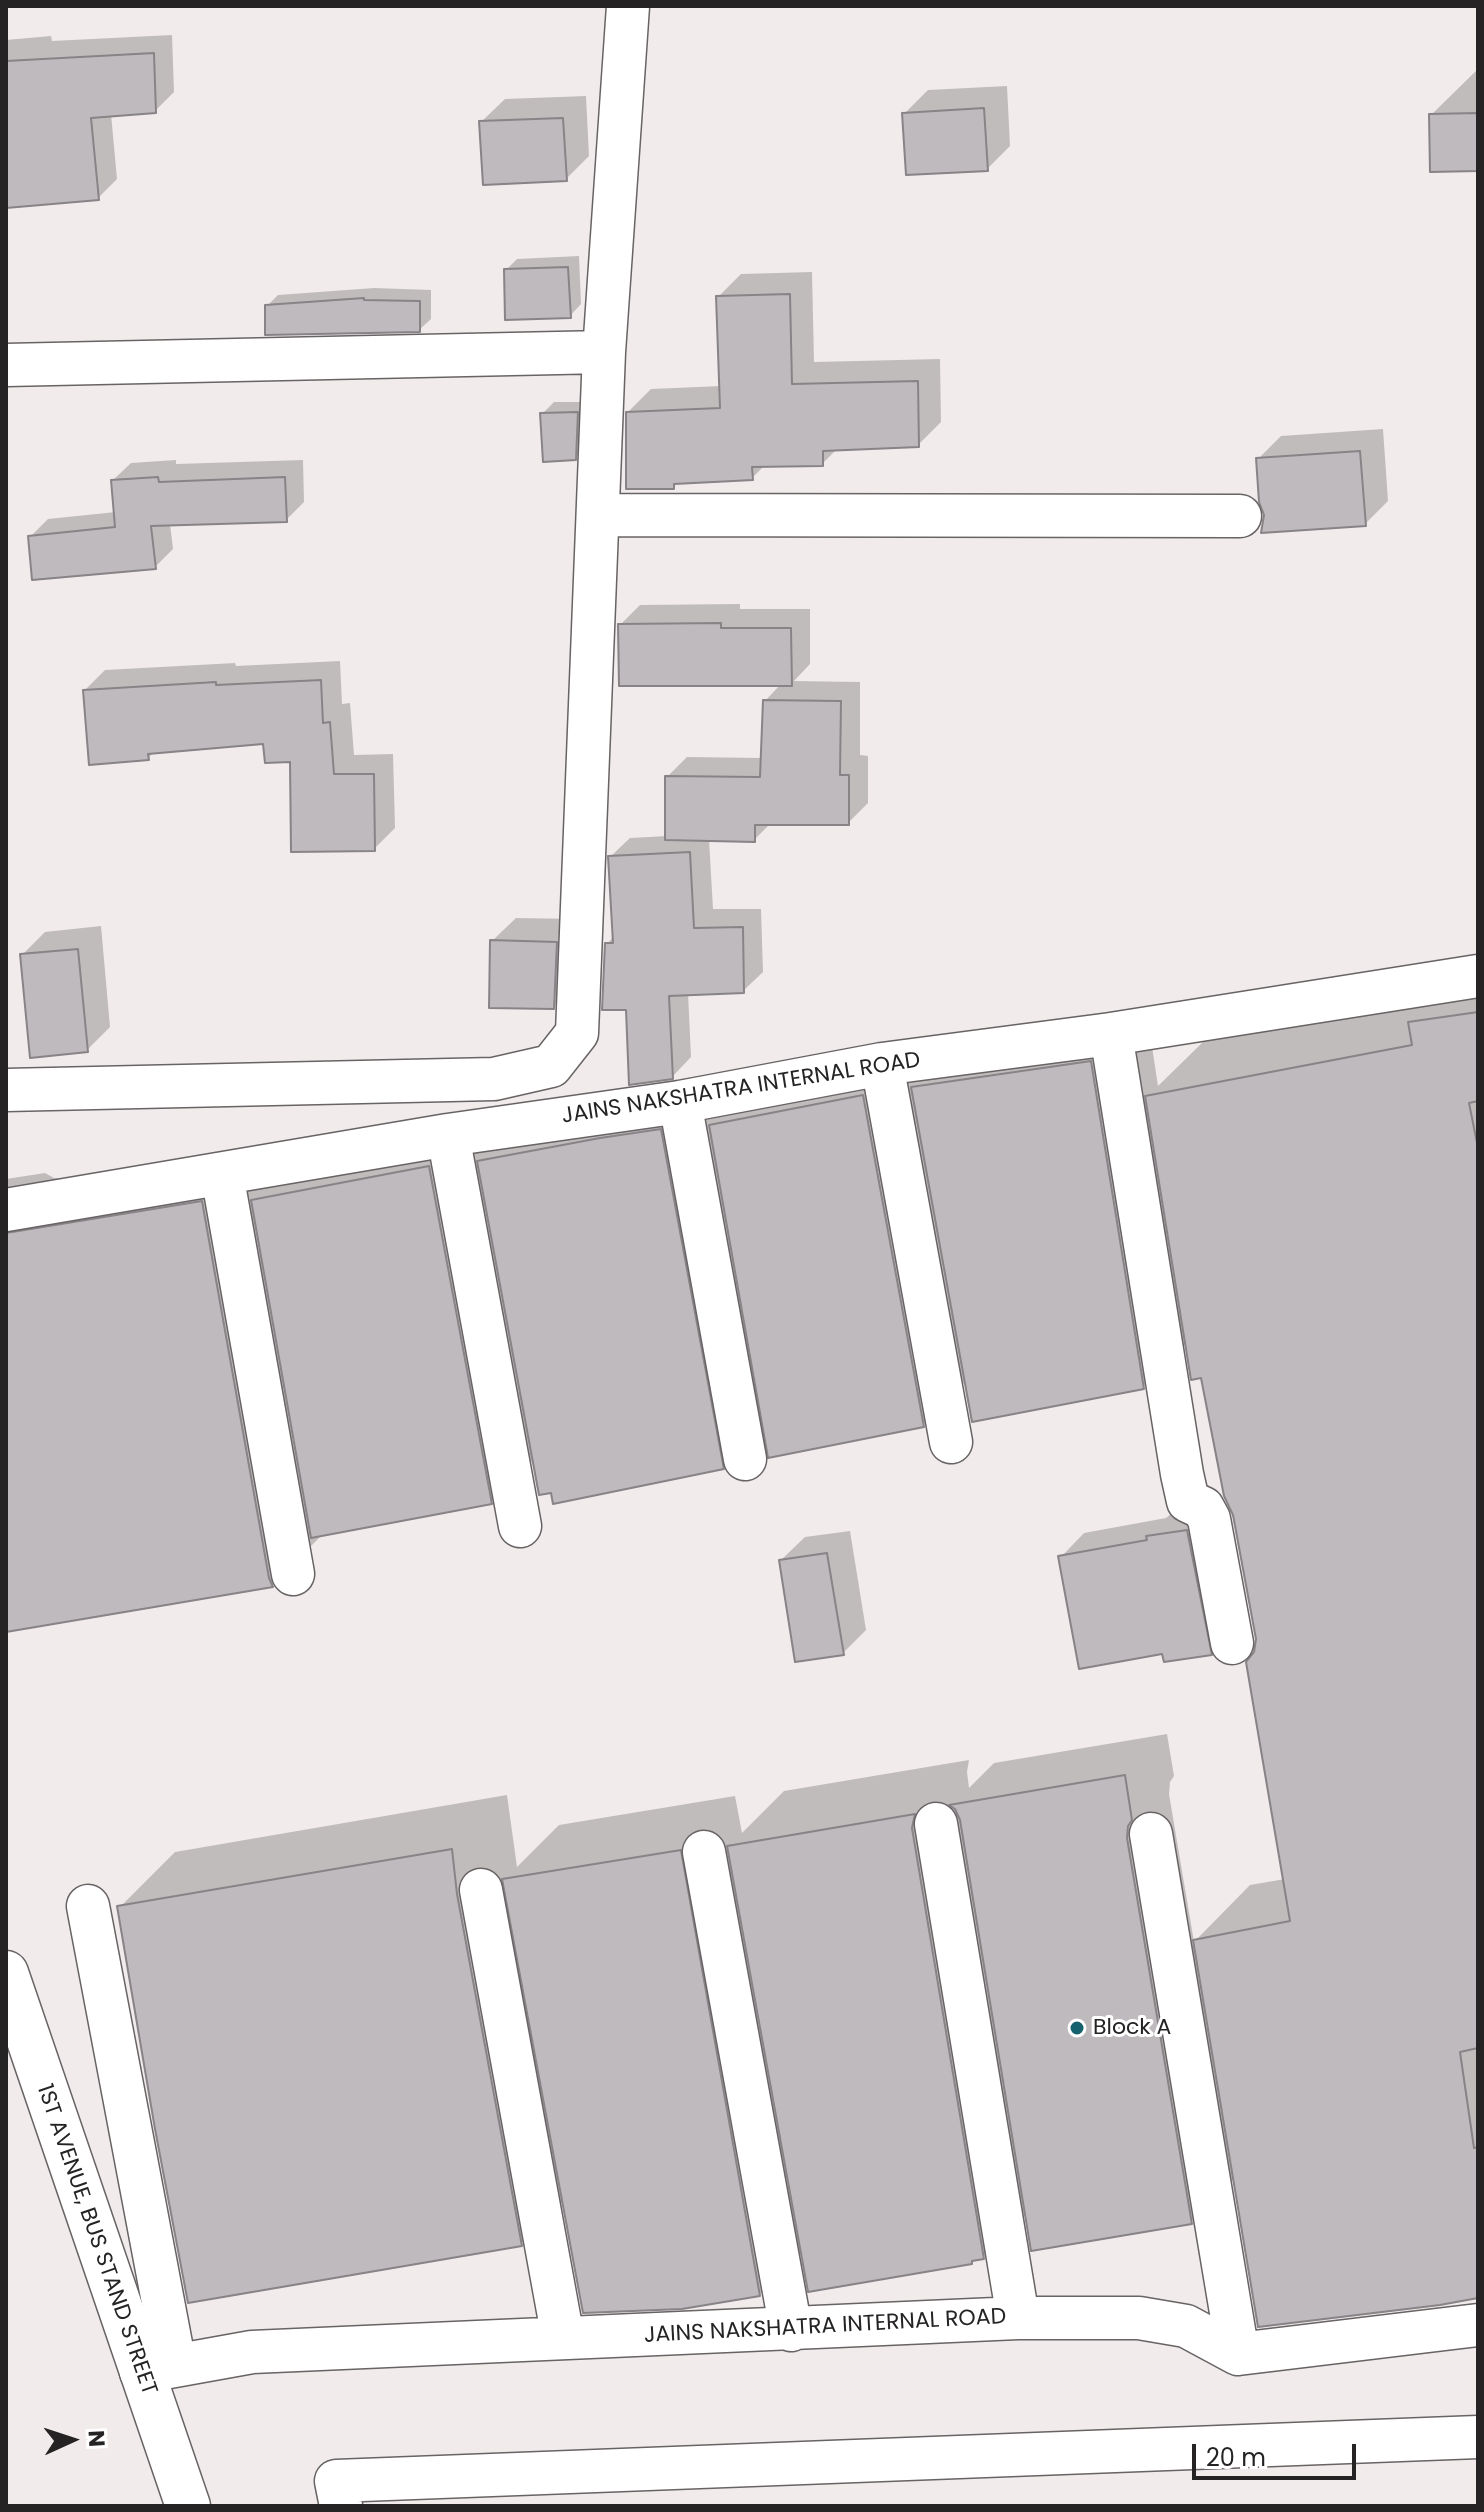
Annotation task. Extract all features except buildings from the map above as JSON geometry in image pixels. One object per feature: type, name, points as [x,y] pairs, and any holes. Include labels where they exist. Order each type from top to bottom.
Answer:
[{"type":"street","points":[[6,1090],[494,1079],[551,1066],[577,1033],[604,352],[628,6]]},
{"type":"street","points":[[6,365],[604,352]]},
{"type":"street","points":[[598,515],[1240,516]]},
{"type":"street","name":"JAINS NAKSHATRA INTERNAL ROAD","points":[[6,1210],[448,1135],[680,1102],[882,1064],[1111,1034],[1478,976]]},
{"type":"street","points":[[1111,1034],[1182,1474],[1188,1501],[1203,1508],[1209,1519],[1232,1643]]},
{"type":"street","points":[[882,1064],[951,1442]]},
{"type":"street","points":[[680,1102],[745,1459]]},
{"type":"street","points":[[448,1135],[520,1526]]},
{"type":"street","points":[[222,1174],[293,1574]]},
{"type":"street","points":[[936,1824],[1018,2318]]},
{"type":"street","points":[[1151,1834],[1238,2354],[1478,2325]]},
{"type":"street","points":[[704,1852],[791,2330]]},
{"type":"street","points":[[481,1890],[563,2338]]},
{"type":"street","points":[[88,1906],[160,2368]]},
{"type":"street","name":"1ST AVENUE, BUS STAND STREET","points":[[6,1973],[160,2368],[188,2506]]},
{"type":"street","name":"JAINS NAKSHATRA INTERNAL ROAD","points":[[160,2368],[252,2352],[1018,2318],[1139,2318],[1186,2326],[1238,2354]]},
{"type":"street","points":[[341,2506],[336,2481],[1478,2437]]},
{"type":"place","name":"Block A","points":[[1077,2028]]}]
